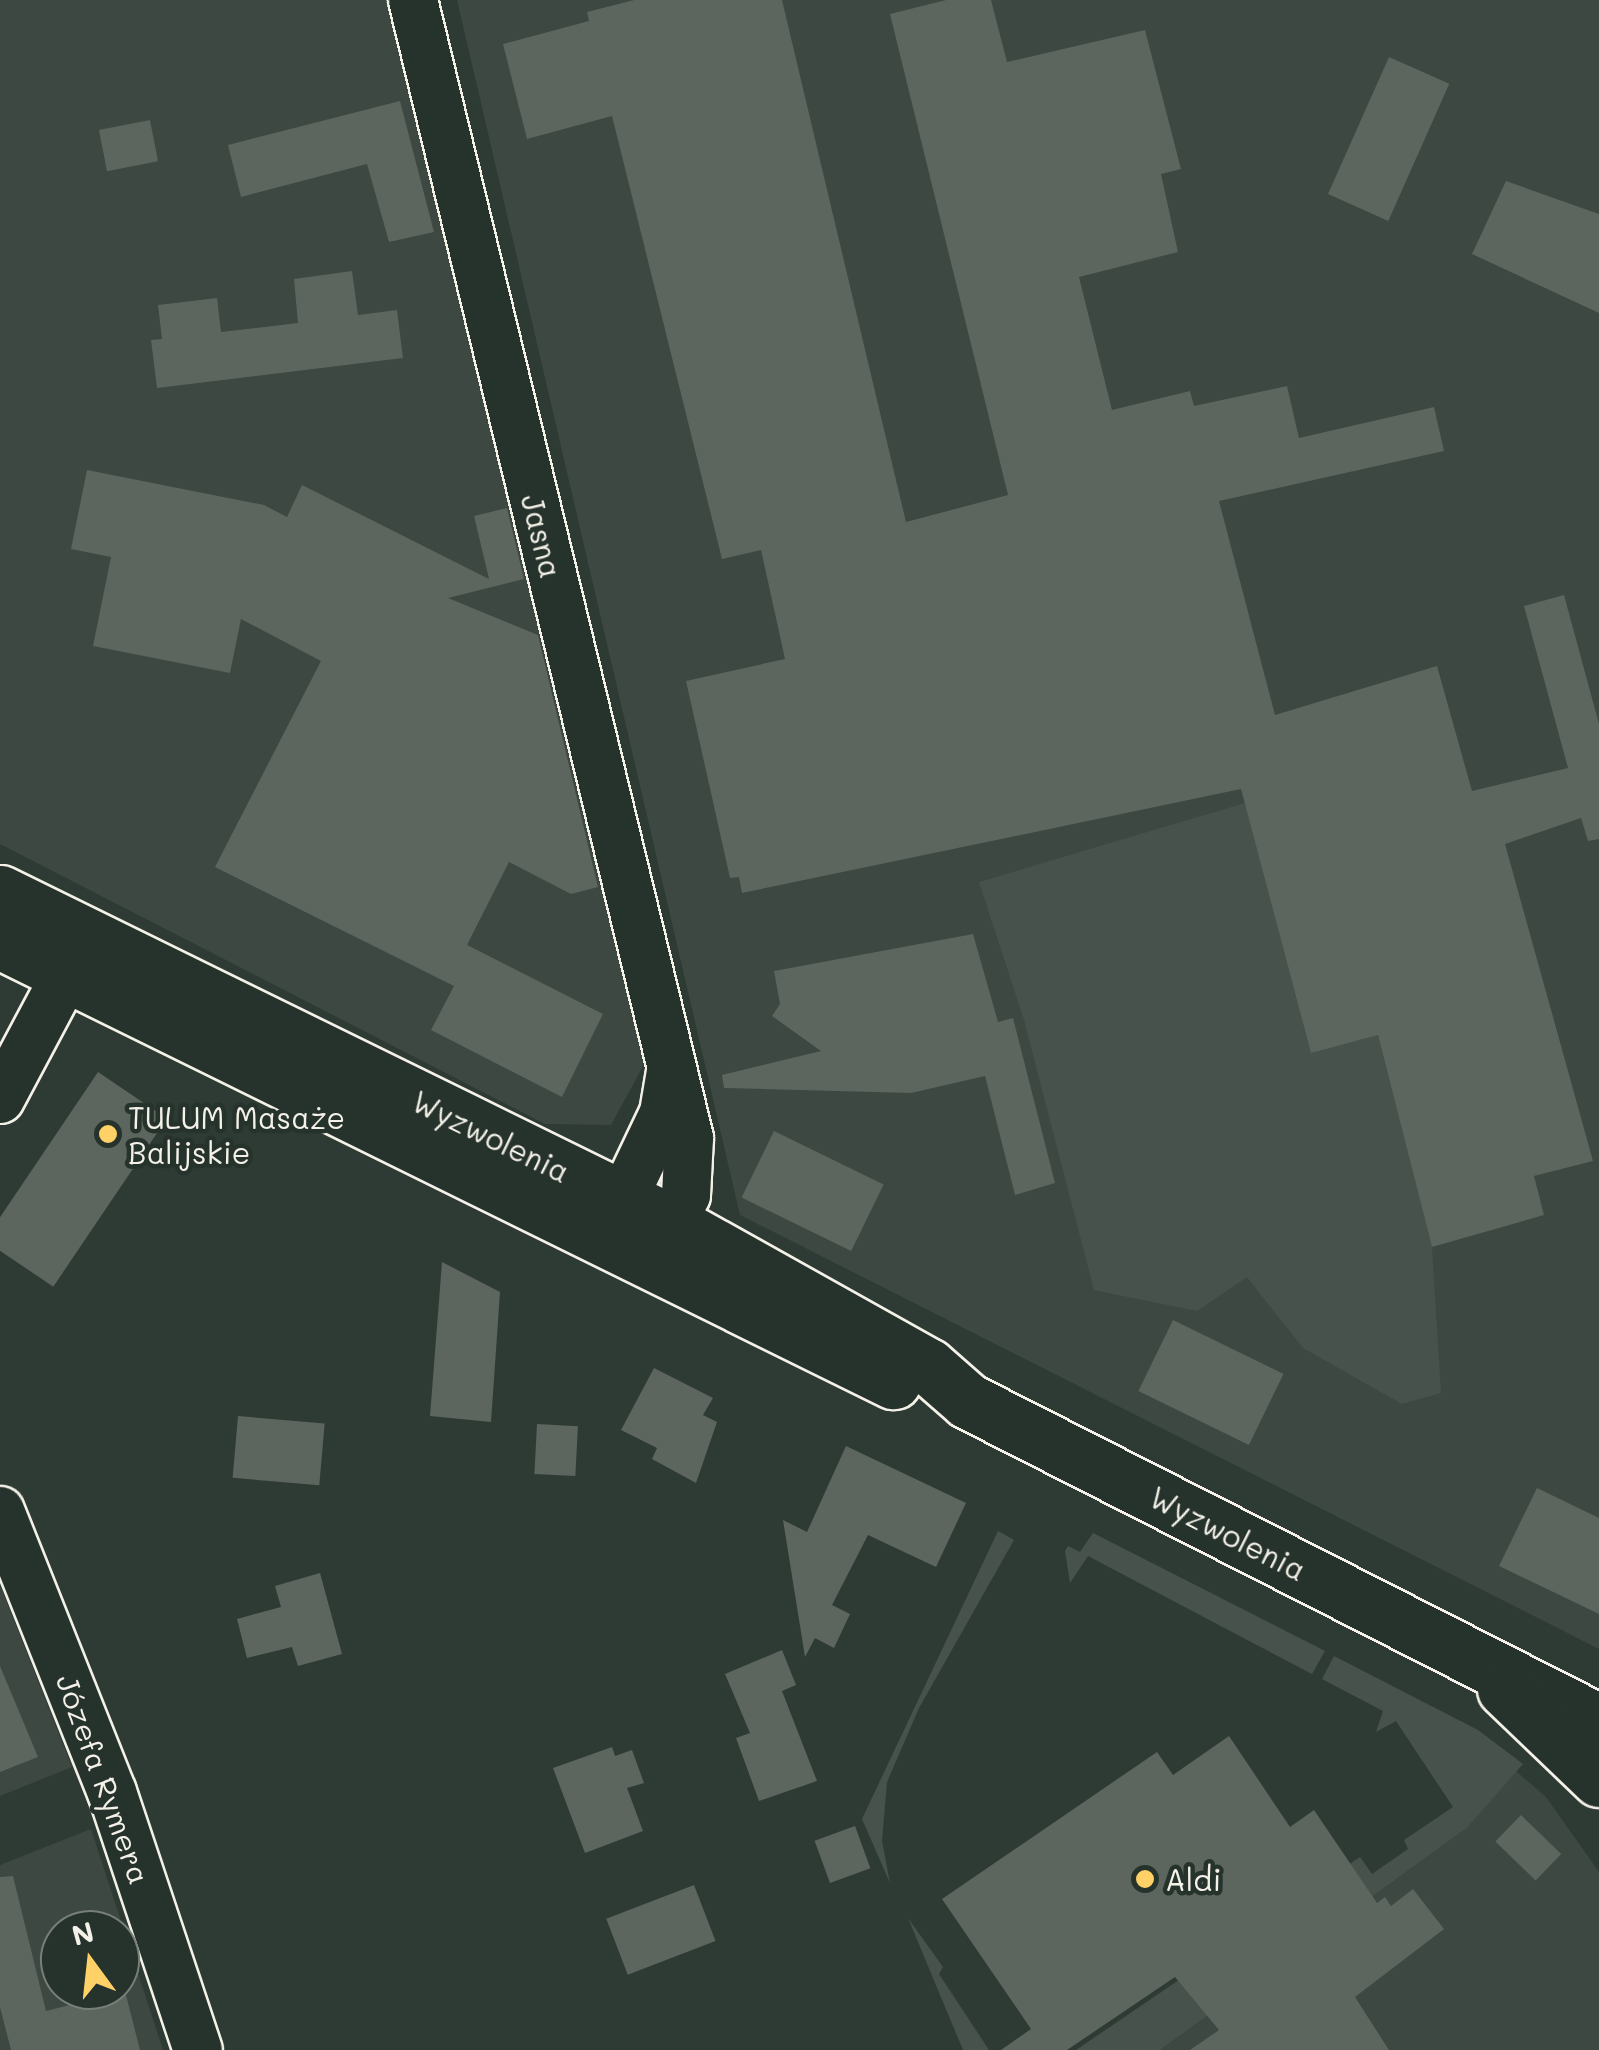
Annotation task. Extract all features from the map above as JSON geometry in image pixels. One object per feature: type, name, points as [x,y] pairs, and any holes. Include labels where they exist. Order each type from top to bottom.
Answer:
[{"type":"street","name":"Jasna","points":[[413,0],[671,1071],[690,1166],[640,1222]]},
{"type":"street","name":"Wyzwolenia","points":[[0,893],[77,954],[640,1222],[928,1366],[968,1402],[1599,1722]]},
{"type":"street","name":"Wyzwolenia","points":[[0,940],[77,954]]},
{"type":"street","points":[[0,1098],[77,954]]},
{"type":"street","name":"Józefa Rymera","points":[[0,1511],[112,1792],[198,2050]]},
{"type":"street","name":"Wyzwolenia","points":[[1487,1668],[1599,1780]]},
{"type":"shaded area","points":[[0,0],[391,0],[653,1048],[611,1125],[545,1124],[0,844]]},
{"type":"shaded area","points":[[457,0],[1599,0],[1599,1649],[740,1215]]},
{"type":"shaded area","points":[[1245,803],[1311,1052],[1378,1035],[1432,1247],[1441,1393],[1402,1404],[1303,1348],[1247,1277],[1197,1311],[1094,1290],[1024,1020],[979,882]]},
{"type":"shaded area","points":[[998,1531],[1014,1540],[919,1708],[887,1782],[882,1841],[890,1883],[862,1819]]},
{"type":"shaded area","points":[[1093,1533],[1325,1651],[1312,1674],[1088,1556],[1070,1583],[1065,1551],[1068,1546],[1080,1552]]},
{"type":"shaded area","points":[[0,1585],[72,1767],[0,1796]]},
{"type":"shaded area","points":[[1334,1656],[1478,1730],[1523,1764],[1467,1828],[1160,2050],[1076,2050],[1360,1857],[1372,1874],[1408,1849],[1404,1840],[1453,1807],[1396,1721],[1376,1732],[1383,1711],[1322,1679]]},
{"type":"shaded area","points":[[1516,1771],[1546,1797],[1599,1872],[1599,2050],[1160,2050],[1467,1828]]},
{"type":"shaded area","points":[[91,1829],[117,1910],[40,1910],[40,2010],[140,2010],[140,1979],[163,2050],[0,2050],[0,1865]]},
{"type":"shaded area","points":[[908,1918],[943,1967],[939,1974],[989,2050],[963,2050]]},
{"type":"building","points":[[634,0],[782,0],[906,522],[1008,495],[890,14],[946,0],[991,0],[1007,62],[1145,30],[1181,169],[1161,174],[1178,252],[1079,277],[1112,410],[1190,391],[1194,406],[1287,386],[1299,438],[1434,407],[1444,451],[1219,501],[1275,715],[1437,666],[1472,791],[1568,768],[1524,606],[1564,595],[1599,724],[1599,839],[1588,841],[1581,818],[1505,844],[1593,1161],[1534,1176],[1544,1215],[1432,1247],[1378,1035],[1311,1053],[1241,789],[742,893],[739,877],[730,878],[686,681],[785,659],[761,550],[722,559],[612,116],[527,139],[503,44],[589,21],[587,12]]},
{"type":"building","points":[[1389,57],[1449,84],[1388,221],[1328,194]]},
{"type":"building","points":[[400,101],[434,232],[389,242],[367,164],[241,197],[228,145]]},
{"type":"building","points":[[150,120],[158,161],[107,171],[99,130]]},
{"type":"building","points":[[1506,181],[1599,214],[1599,313],[1472,254]]},
{"type":"building","points":[[352,271],[358,315],[397,310],[403,358],[157,388],[151,340],[162,339],[158,305],[217,298],[221,332],[298,323],[294,279]]},
{"type":"building","points":[[87,470],[264,505],[287,517],[302,485],[489,579],[474,516],[507,508],[524,579],[448,598],[538,635],[598,887],[571,894],[509,862],[467,945],[603,1014],[562,1097],[431,1030],[454,986],[215,867],[321,661],[241,619],[230,673],[93,646],[111,557],[71,549]]},
{"type":"building","points":[[973,934],[998,1022],[1013,1018],[1055,1183],[1015,1195],[985,1076],[911,1093],[724,1088],[722,1075],[821,1051],[772,1016],[780,1004],[774,971]]},
{"type":"building","points":[[98,1072],[167,1118],[53,1287],[0,1251],[0,1217]]},
{"type":"building","points":[[774,1131],[884,1184],[851,1251],[742,1198]]},
{"type":"building","points":[[442,1262],[500,1292],[491,1422],[430,1416]]},
{"type":"building","points":[[1173,1320],[1284,1374],[1249,1445],[1138,1391]]},
{"type":"building","points":[[654,1368],[713,1398],[703,1415],[717,1422],[696,1483],[652,1459],[657,1448],[621,1430]]},
{"type":"building","points":[[238,1416],[325,1424],[319,1485],[233,1478]]},
{"type":"building","points":[[537,1424],[578,1426],[575,1476],[534,1474]]},
{"type":"building","points":[[846,1446],[966,1503],[936,1567],[868,1535],[832,1605],[850,1614],[834,1648],[815,1638],[805,1657],[783,1520],[807,1532]]},
{"type":"building","points":[[1537,1488],[1599,1518],[1599,1614],[1499,1566]]},
{"type":"building","points":[[320,1573],[342,1654],[298,1666],[292,1647],[247,1658],[237,1619],[281,1607],[275,1586]]},
{"type":"building","points":[[782,1650],[796,1685],[782,1691],[817,1781],[759,1801],[736,1738],[750,1733],[725,1674]]},
{"type":"building","points":[[0,1666],[38,1757],[0,1772]]},
{"type":"building","name":"Aldi","points":[[1229,1736],[1290,1827],[1314,1810],[1377,1903],[1385,1897],[1391,1906],[1413,1889],[1444,1929],[1355,1997],[1389,2050],[1190,2050],[1219,2030],[1175,1977],[1067,2050],[1001,2050],[1031,2029],[942,1899],[1157,1752],[1173,1775]]},
{"type":"building","points":[[612,1747],[615,1756],[632,1750],[644,1783],[627,1788],[643,1831],[585,1853],[553,1768]]},
{"type":"building","points":[[1521,1815],[1561,1854],[1536,1881],[1495,1842]]},
{"type":"building","points":[[855,1826],[870,1868],[830,1883],[815,1841]]},
{"type":"building","points":[[13,1876],[40,1986],[40,2010],[130,2010],[140,2050],[11,2050],[0,2007],[0,1877]]},
{"type":"building","points":[[694,1885],[716,1941],[628,1975],[606,1919]]},
{"type":"place","name":"TULUM Masaże Balijskie","points":[[108,1134]]},
{"type":"place","name":"Aldi","points":[[1145,1879]]}]
